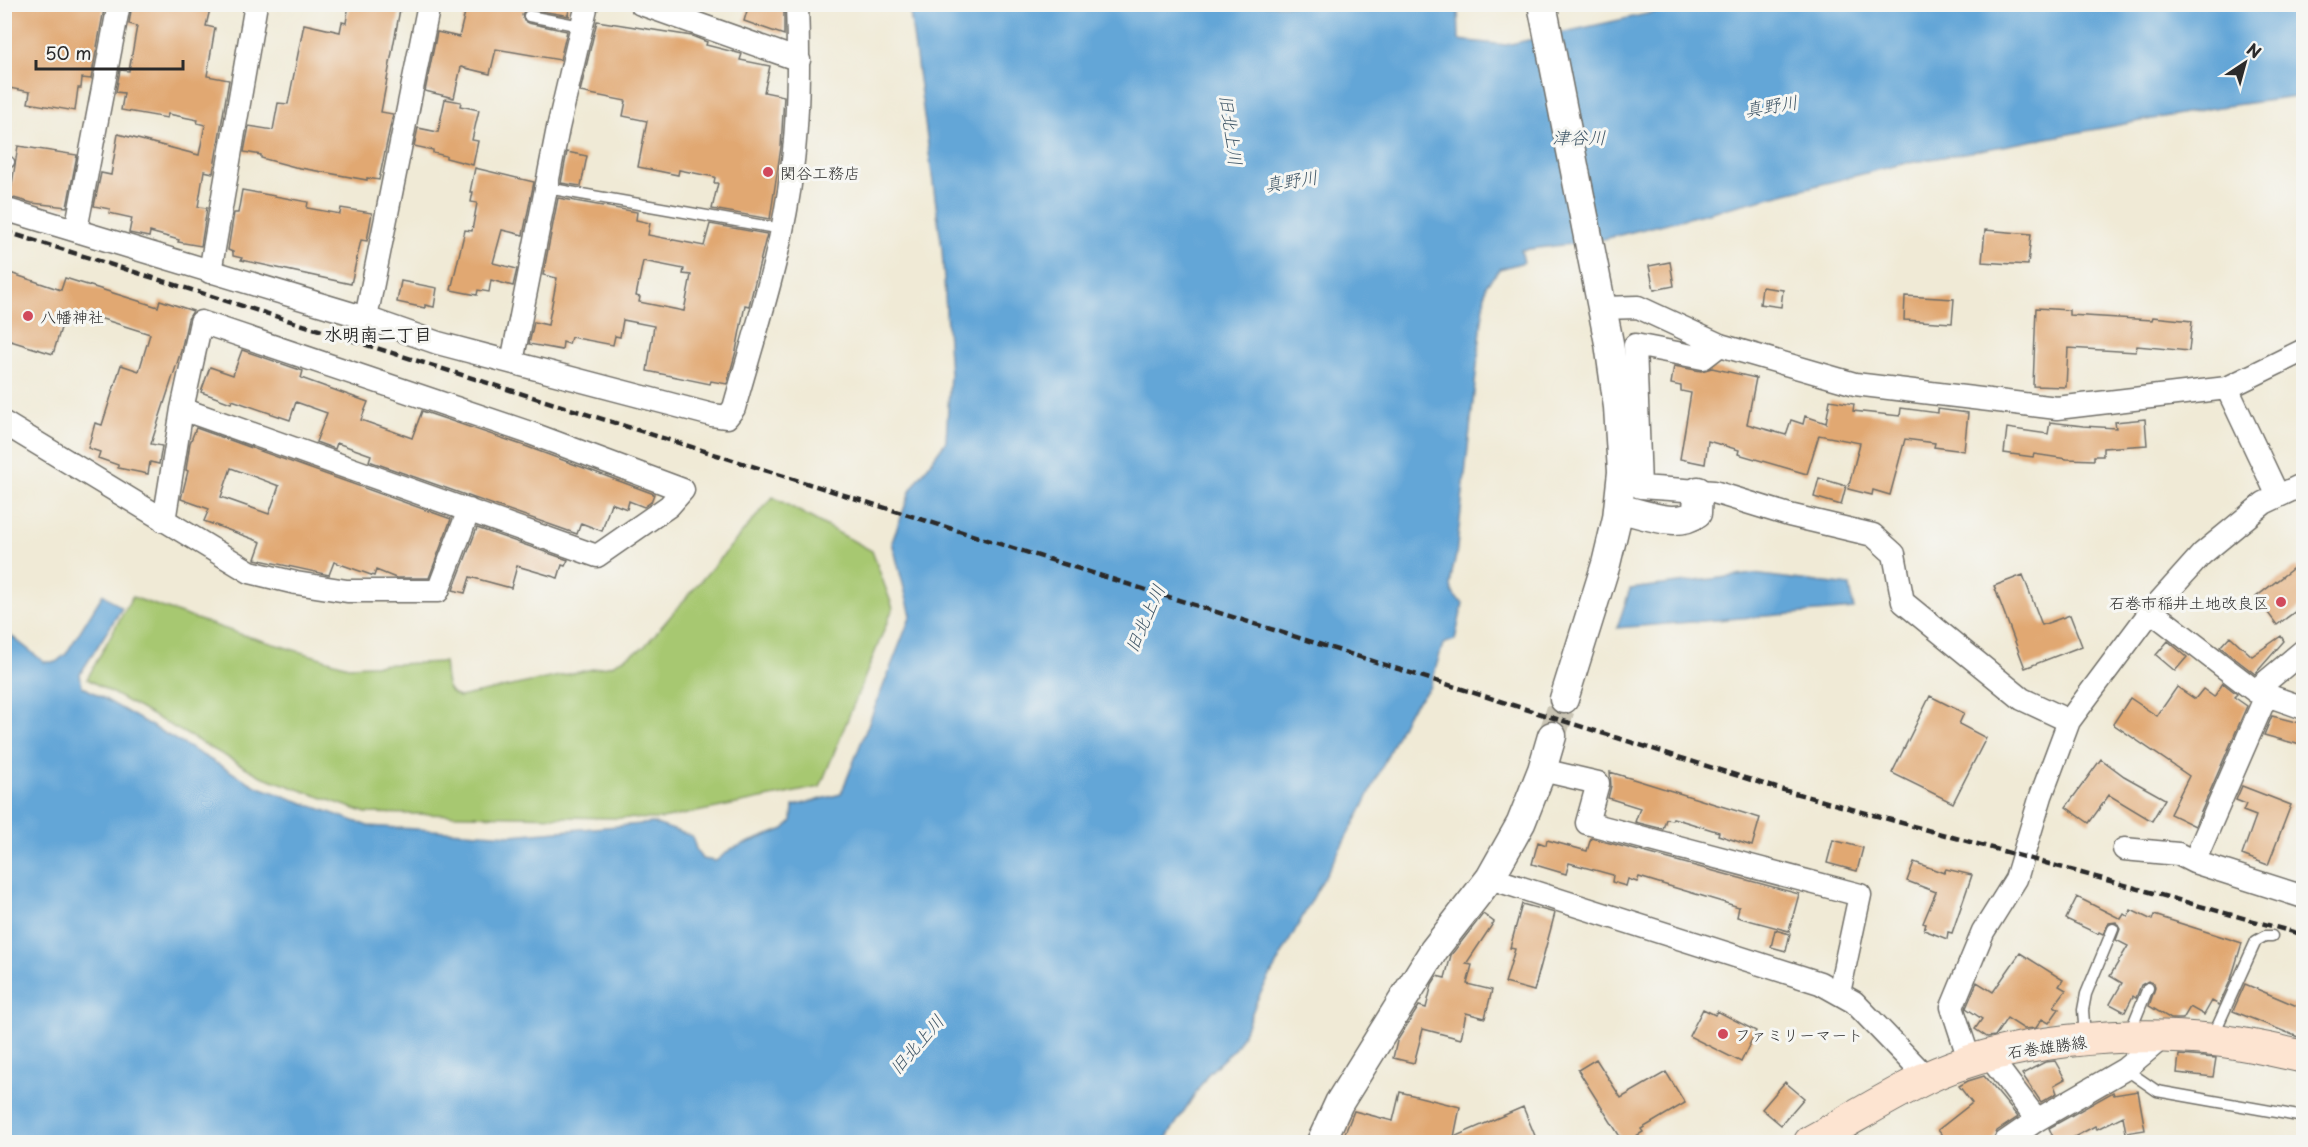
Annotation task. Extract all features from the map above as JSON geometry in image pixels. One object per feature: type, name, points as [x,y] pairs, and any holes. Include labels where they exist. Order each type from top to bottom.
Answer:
[{"type":"main road","name":"石巻雄勝線","points":[[1810,1143],[1927,1078],[1979,1059],[2085,1040],[2163,1037],[2212,1039],[2261,1046],[2304,1057]]},
{"type":"street","points":[[76,230],[119,4]]},
{"type":"street","points":[[210,272],[256,4]]},
{"type":"street","points":[[366,318],[429,4]]},
{"type":"street","points":[[642,4],[799,60]]},
{"type":"street","points":[[4,209],[366,318],[438,344],[727,417],[734,408],[782,229],[792,169],[799,60],[797,4]]},
{"type":"street","points":[[512,362],[584,15]]},
{"type":"street","points":[[1545,16],[1618,407],[1622,472],[1618,508],[1606,564],[1564,699]]},
{"type":"street","points":[[1601,308],[1638,307],[1720,345],[1855,384],[2057,408],[2227,388],[2304,350]]},
{"type":"street","points":[[164,521],[182,409],[201,322],[531,433],[683,490],[669,506],[597,556],[182,409]]},
{"type":"street","points":[[1720,345],[1703,358],[1635,345],[1640,487],[1714,492],[1873,535],[1894,554],[1903,602],[2022,699],[2069,721]]},
{"type":"street","points":[[2227,388],[2278,496]]},
{"type":"street","points":[[4,423],[250,572],[296,583],[347,591],[438,591],[469,510]]},
{"type":"street","points":[[2037,1120],[1979,1059],[1952,1007],[1983,932],[2016,879],[2040,796],[2069,721],[2151,611],[2202,554],[2264,503],[2304,484]]},
{"type":"street","points":[[1618,508],[1674,520],[1691,518],[1697,513],[1698,490]]},
{"type":"street","points":[[2151,611],[2260,694],[2304,708]]},
{"type":"street","points":[[2194,862],[2260,694],[2304,650]]},
{"type":"street","points":[[1321,1143],[1338,1103],[1434,950],[1490,878],[1521,823],[1542,770],[1552,736]]},
{"type":"street","points":[[1542,770],[1598,783],[1587,823],[1860,895],[1839,993]]},
{"type":"street","points":[[2124,849],[2178,854],[2194,862],[2304,897]]},
{"type":"street","points":[[1490,878],[1808,980],[1839,993],[1854,1002],[1927,1078]]},
{"type":"street","points":[[2005,1143],[2037,1120],[2125,1069],[2163,1037]]},
{"type":"lane","points":[[529,16],[584,15]]},
{"type":"lane","points":[[547,188],[782,229]]},
{"type":"lane","points":[[2085,1040],[2083,1010],[2086,994],[2113,929]]},
{"type":"lane","points":[[2212,1039],[2256,941],[2265,936],[2272,936]]},
{"type":"lane","points":[[2128,1038],[2148,988]]},
{"type":"lane","points":[[2125,1069],[2157,1091],[2304,1117]]},
{"type":"green space","points":[[773,497],[872,551],[893,608],[820,787],[662,819],[366,813],[261,776],[87,679],[132,597],[240,634],[348,666],[444,662],[448,687],[454,695],[459,697],[612,665],[644,647]]},
{"type":"water","points":[[909,5],[1458,5],[1459,40],[1506,45],[1687,5],[2303,5],[2303,96],[2219,107],[1898,165],[1596,241],[1521,250],[1524,262],[1500,269],[1486,285],[1456,556],[1451,582],[1453,594],[1463,603],[1455,640],[1443,644],[1430,687],[1407,714],[1363,807],[1258,998],[1244,1033],[1235,1048],[1208,1074],[1164,1142],[5,1142],[4,630],[44,662],[56,662],[66,654],[103,594],[122,608],[80,674],[82,686],[256,786],[368,826],[511,835],[653,823],[692,836],[702,859],[716,861],[731,849],[784,829],[792,821],[793,806],[841,794],[911,615],[892,542],[911,489],[946,441],[950,374],[942,249]]},
{"type":"water","points":[[1753,574],[1850,586],[1854,609],[1617,628],[1630,589]]},
{"type":"building","points":[[4,4],[105,4],[91,79],[82,78],[81,88],[78,88],[75,111],[28,103],[30,92],[4,87]]},
{"type":"building","points":[[132,4],[184,4],[210,9],[206,26],[215,28],[207,76],[229,80],[213,173],[204,171],[198,207],[207,208],[201,246],[178,242],[179,240],[150,232],[149,237],[129,233],[132,218],[109,213],[110,209],[94,206],[101,173],[111,175],[118,134],[199,155],[205,125],[197,123],[198,120],[168,114],[167,118],[121,110],[124,93],[116,92],[120,70],[129,71],[137,26],[129,24]]},
{"type":"building","points":[[349,4],[401,4],[381,112],[393,114],[379,180],[367,178],[367,180],[295,167],[261,158],[261,155],[244,152],[249,126],[273,130],[278,103],[288,104],[304,24],[340,32],[342,22],[346,23]]},
{"type":"building","points":[[467,4],[570,4],[568,15],[570,16],[530,9],[524,11],[522,15],[524,21],[528,23],[567,31],[560,60],[496,49],[490,74],[461,67],[454,98],[425,91],[437,32],[459,37]]},
{"type":"building","points":[[749,4],[784,4],[784,35],[744,21]]},
{"type":"building","points":[[597,21],[692,36],[707,42],[706,45],[742,54],[740,60],[770,66],[764,92],[784,96],[781,147],[770,219],[712,209],[718,183],[714,183],[715,177],[679,170],[678,175],[638,167],[647,121],[623,116],[626,101],[580,92]]},
{"type":"building","points":[[445,99],[461,102],[460,106],[479,110],[472,140],[478,141],[473,165],[446,158],[446,156],[433,153],[433,150],[414,146],[418,128],[438,132]]},
{"type":"building","points":[[18,146],[77,155],[67,207],[32,203],[10,197]]},
{"type":"building","points":[[567,152],[587,156],[581,186],[561,183]]},
{"type":"building","points":[[475,168],[534,182],[523,235],[502,230],[493,263],[517,269],[513,286],[491,280],[489,292],[478,290],[477,295],[451,290],[465,230],[472,231],[477,203],[471,202],[473,192],[470,192]]},
{"type":"building","points":[[242,190],[308,202],[307,208],[340,214],[341,208],[372,213],[367,241],[361,240],[351,284],[241,260],[242,258],[233,256],[233,252],[228,250],[234,213],[238,213]]},
{"type":"building","points":[[558,198],[637,212],[636,220],[650,223],[648,235],[704,246],[710,224],[767,234],[749,306],[745,305],[727,384],[711,381],[710,384],[647,371],[654,326],[623,320],[620,337],[615,336],[613,345],[571,337],[569,344],[563,342],[562,350],[529,344],[534,322],[548,325],[557,278],[543,275]],"holes":[[[643,261],[684,269],[683,274],[691,275],[684,311],[639,302],[640,297],[636,296]]]},
{"type":"building","points":[[1985,230],[2031,234],[2028,265],[1982,262]]},
{"type":"building","points":[[1670,262],[1674,286],[1654,290],[1649,266]]},
{"type":"building","points":[[10,273],[61,290],[65,278],[158,307],[160,300],[193,311],[188,319],[181,351],[151,444],[162,446],[159,464],[150,462],[148,474],[118,468],[118,465],[98,458],[100,452],[88,448],[95,423],[102,425],[121,365],[139,371],[150,334],[83,313],[81,319],[65,315],[53,354],[4,339],[4,290]]},
{"type":"building","points":[[401,281],[437,288],[434,307],[425,305],[425,308],[397,302]]},
{"type":"building","points":[[1762,287],[1783,290],[1781,307],[1760,304]]},
{"type":"building","points":[[1905,296],[1954,299],[1952,323],[1904,320]]},
{"type":"building","points":[[2036,308],[2069,310],[2069,315],[2152,320],[2153,317],[2192,321],[2189,351],[2137,346],[2136,352],[2068,348],[2066,387],[2033,386]]},
{"type":"building","points":[[242,350],[303,371],[301,378],[368,402],[361,420],[412,438],[422,411],[654,494],[651,502],[644,507],[629,501],[627,509],[611,503],[602,531],[581,523],[577,534],[369,461],[371,455],[337,443],[335,449],[316,442],[327,413],[296,402],[290,420],[201,392],[210,367],[233,375]]},
{"type":"building","points":[[1674,366],[1701,371],[1712,368],[1756,378],[1747,424],[1786,435],[1791,420],[1803,424],[1805,416],[1826,423],[1830,400],[1854,404],[1853,411],[1900,416],[1901,408],[1938,413],[1938,409],[1968,413],[1964,451],[1934,447],[1935,443],[1905,439],[1890,495],[1873,490],[1872,495],[1848,489],[1860,443],[1819,435],[1807,474],[1738,454],[1739,450],[1708,441],[1705,464],[1680,459],[1691,393],[1681,391],[1681,386],[1671,384]]},
{"type":"building","points":[[2145,419],[2147,445],[2103,448],[2103,456],[2094,456],[2094,460],[2004,453],[2007,428],[2048,434],[2050,422],[2116,428],[2115,422]]},
{"type":"building","points":[[196,428],[451,519],[429,578],[396,578],[376,570],[374,576],[334,562],[329,575],[255,559],[261,542],[204,521],[209,509],[181,499],[188,471],[186,470],[190,443]],"holes":[[[231,468],[279,486],[269,514],[221,497]]]},
{"type":"building","points":[[1819,478],[1846,486],[1841,505],[1814,497]]},
{"type":"building","points":[[477,528],[568,560],[565,566],[562,565],[558,578],[517,566],[511,588],[470,577],[465,593],[453,590]]},
{"type":"building","points":[[2296,566],[2304,576],[2304,605],[2277,625],[2256,597]]},
{"type":"building","points":[[2023,575],[2042,625],[2070,615],[2082,646],[2025,668],[1994,586]]},
{"type":"building","points":[[2230,636],[2252,656],[2281,636],[2284,641],[2255,674],[2220,647]]},
{"type":"building","points":[[2168,641],[2187,657],[2175,671],[2156,655]]},
{"type":"building","points":[[2223,683],[2237,694],[2234,697],[2247,706],[2195,826],[2170,814],[2189,776],[2113,724],[2130,698],[2157,716],[2177,687],[2195,699],[2203,689],[2214,697]]},
{"type":"building","points":[[1930,696],[1964,713],[1959,724],[1986,738],[1953,803],[1892,773]]},
{"type":"building","points":[[2272,716],[2304,724],[2304,746],[2264,735]]},
{"type":"building","points":[[2101,759],[2124,776],[2165,799],[2152,821],[2109,795],[2089,823],[2066,807]]},
{"type":"building","points":[[1610,772],[1760,818],[1752,846],[1718,835],[1719,832],[1673,818],[1672,820],[1666,819],[1663,829],[1635,822],[1640,808],[1608,798],[1611,786]]},
{"type":"building","points":[[2242,786],[2291,805],[2268,865],[2242,855],[2256,816],[2243,811],[2246,804],[2236,800]]},
{"type":"building","points":[[1591,838],[1799,894],[1789,931],[1737,917],[1739,907],[1639,877],[1637,882],[1628,879],[1626,886],[1612,882],[1613,875],[1569,863],[1566,874],[1532,864],[1538,842],[1546,845],[1547,840],[1587,851]]},
{"type":"building","points":[[1833,840],[1863,848],[1857,871],[1827,863]]},
{"type":"building","points":[[1914,862],[1944,873],[1946,869],[1972,875],[1952,933],[1948,932],[1947,939],[1924,930],[1926,924],[1923,923],[1936,892],[1907,881]]},
{"type":"building","points":[[2077,897],[2121,919],[2124,914],[2128,917],[2131,910],[2152,920],[2154,915],[2242,943],[2231,979],[2219,1005],[2212,1001],[2204,1015],[2190,1007],[2183,1019],[2171,1019],[2149,1006],[2155,988],[2154,983],[2148,981],[2141,985],[2136,998],[2133,996],[2125,1012],[2110,1004],[2122,983],[2110,976],[2128,946],[2116,940],[2120,929],[2116,922],[2109,923],[2103,934],[2099,932],[2098,934],[2066,919]]},
{"type":"building","points":[[1522,904],[1555,913],[1534,991],[1505,983],[1515,949],[1510,948]]},
{"type":"building","points":[[1483,914],[1494,922],[1466,964],[1472,965],[1467,984],[1492,990],[1485,1018],[1466,1013],[1461,1039],[1423,1029],[1414,1063],[1393,1058],[1397,1041],[1419,1006],[1426,1008],[1432,984],[1437,976],[1445,978],[1451,955]]},
{"type":"building","points":[[1775,930],[1790,934],[1786,951],[1771,947]]},
{"type":"building","points":[[2020,953],[2063,980],[2059,986],[2066,990],[2054,1006],[2059,1009],[2049,1023],[2042,1019],[2036,1028],[2024,1029],[2007,1018],[1995,1036],[1987,1037],[1975,1029],[1982,1019],[1966,1008],[1977,982],[1993,992]]},
{"type":"building","points":[[2245,984],[2304,1009],[2304,1023],[2298,1037],[2233,1011]]},
{"type":"building","points":[[1703,1009],[1715,1015],[1717,1011],[1756,1031],[1741,1062],[1689,1036]]},
{"type":"building","points":[[2179,1055],[2216,1058],[2213,1077],[2177,1073]]},
{"type":"building","points":[[1596,1059],[1621,1098],[1666,1072],[1685,1103],[1641,1129],[1643,1132],[1624,1143],[1578,1070]]},
{"type":"building","points":[[2055,1061],[2065,1079],[2054,1085],[2057,1093],[2041,1102],[2022,1074],[2045,1062]]},
{"type":"building","points":[[1984,1076],[2018,1117],[1997,1131],[1992,1143],[1948,1143],[1938,1130],[1972,1103],[1959,1086]]},
{"type":"building","points":[[1785,1082],[1804,1098],[1781,1125],[1762,1109]]},
{"type":"building","points":[[2138,1091],[2145,1130],[2126,1133],[2123,1116],[2097,1129],[2095,1126],[2063,1143],[2056,1143],[2049,1128],[2113,1092],[2114,1095]]},
{"type":"building","points":[[1400,1092],[1460,1107],[1454,1137],[1523,1107],[1538,1143],[1341,1143],[1354,1111],[1393,1121]]},
{"type":"tunnel","points":[[1552,736],[1564,699]]},
{"type":"railway","points":[[4,231],[1780,789],[2304,935]]},
{"type":"place","name":"関谷工務店","points":[[768,172]]},
{"type":"place","name":"八幡神社","points":[[28,316]]},
{"type":"place","name":"石巻市稲井土地改良区","points":[[2281,602]]},
{"type":"place","name":"ファミリーマート","points":[[1723,1034]]},
{"type":"district","name":"水明南二丁目","points":[[378,333]]},
{"type":"water label","name":"真野川","points":[[1771,105]]},
{"type":"water label","name":"旧北上川","points":[[1232,130]]},
{"type":"water label","name":"津谷川","points":[[1579,136]]},
{"type":"water label","name":"真野川","points":[[1291,180]]},
{"type":"water label","name":"旧北上川","points":[[1144,618]]},
{"type":"water label","name":"旧北上川","points":[[916,1044]]}]
